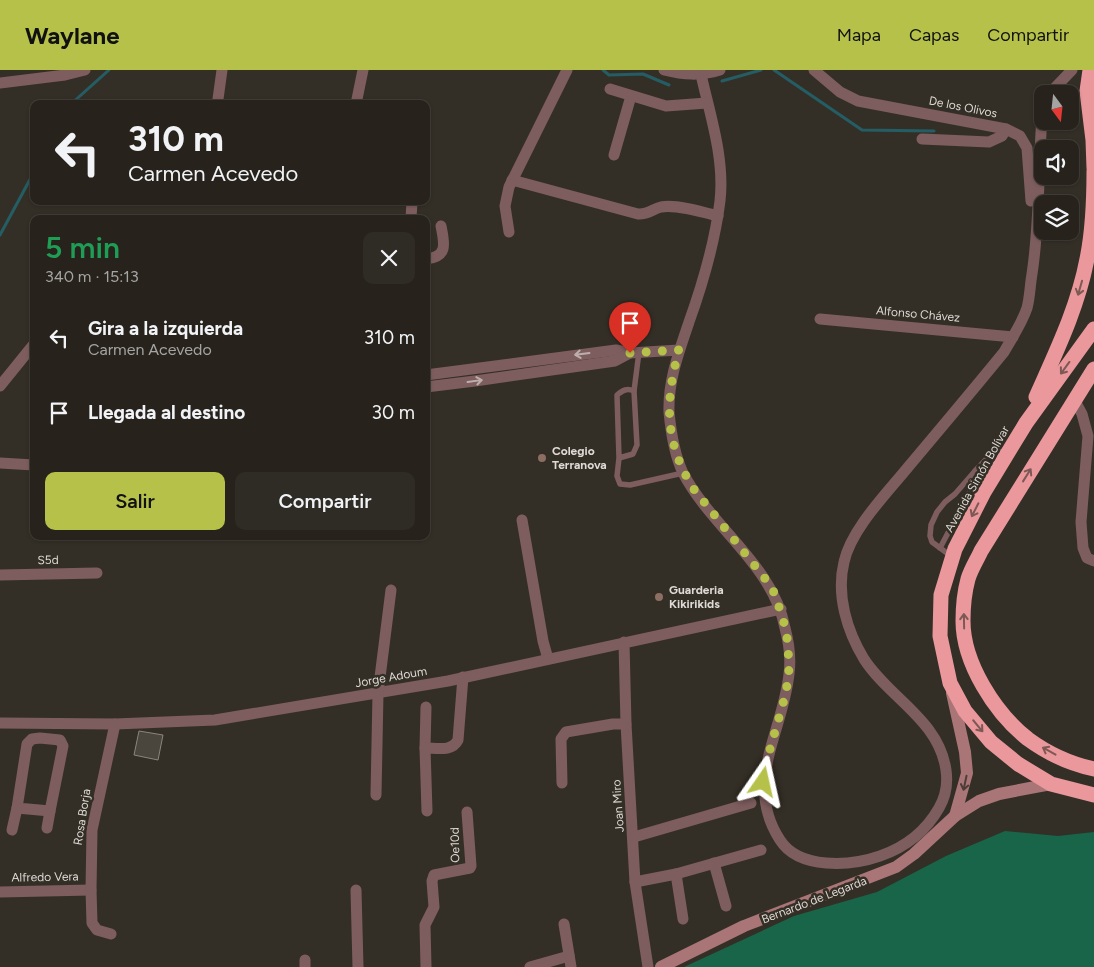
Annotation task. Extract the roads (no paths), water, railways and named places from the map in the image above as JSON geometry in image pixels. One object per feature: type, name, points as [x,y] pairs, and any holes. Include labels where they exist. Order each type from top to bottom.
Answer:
[{"type":"highway","points":[[1091,70],[1094,80]]},
{"type":"highway","points":[[1026,423],[1071,314],[1085,270],[1092,226],[1094,169],[1093,140],[1087,91],[1091,70]]},
{"type":"highway","name":"Avenida Simón Bolívar","points":[[1094,329],[1026,423],[1008,453],[981,475],[959,540],[946,553],[941,595],[940,636],[950,683],[965,711],[991,742],[1018,764],[1051,784],[1094,795]]},
{"type":"highway","points":[[1094,368],[981,551],[968,578],[963,621],[967,648],[975,671],[991,698],[1008,720],[1028,739],[1052,754],[1080,766],[1094,769]]},
{"type":"street","points":[[218,100],[222,70]]},
{"type":"street","points":[[352,100],[358,70]]},
{"type":"street","points":[[357,100],[363,70]]},
{"type":"street","points":[[509,232],[505,206],[512,180],[567,70]]},
{"type":"street","points":[[664,70],[679,74],[720,70]]},
{"type":"street","name":"De los Olivos","points":[[814,70],[840,92],[858,101],[1006,129],[1020,136],[1027,148],[1034,218]]},
{"type":"street","points":[[1057,85],[1072,70]]},
{"type":"street","points":[[0,83],[80,71]]},
{"type":"street","points":[[700,72],[717,147],[721,174],[720,197],[718,216],[700,289],[671,379],[669,405],[670,432],[683,472],[702,500],[767,581],[780,609],[788,643],[789,676],[763,782],[774,831],[782,845],[794,854],[826,863],[858,863],[891,852],[916,836],[932,830],[944,801],[947,786],[943,756],[937,741],[904,702],[878,677],[857,647],[844,612],[842,593],[844,561],[851,543],[870,512],[995,363],[1013,337],[1026,308],[1036,240]]},
{"type":"street","points":[[610,90],[666,106],[707,103]]},
{"type":"street","points":[[614,155],[631,96]]},
{"type":"street","points":[[922,140],[989,142],[1002,136],[1006,129]]},
{"type":"street","points":[[1038,195],[1041,130]]},
{"type":"street","points":[[512,180],[638,214],[646,214],[668,206],[718,216]]},
{"type":"street","points":[[430,258],[438,257],[443,251],[444,242],[441,226]]},
{"type":"street","name":"Alfonso Chávez","points":[[820,319],[1013,337]]},
{"type":"street","points":[[430,374],[616,350],[634,353],[679,350]]},
{"type":"street","points":[[430,386],[615,361],[634,353]]},
{"type":"street","points":[[0,386],[30,354]]},
{"type":"street","points":[[526,362],[528,374]]},
{"type":"street","points":[[1074,399],[1082,414],[1088,436],[1081,522],[1082,548],[1087,558],[1094,561]]},
{"type":"street","points":[[0,463],[30,465]]},
{"type":"street","points":[[522,520],[543,641],[548,658]]},
{"type":"street","name":"S5d","points":[[0,575],[97,573]]},
{"type":"street","points":[[376,795],[378,694],[391,590]]},
{"type":"street","name":"Jorge Adoum","points":[[0,723],[114,724],[216,720],[378,694],[780,609]]},
{"type":"street","name":"Joan Miro","points":[[624,642],[626,724],[636,882],[648,967]]},
{"type":"street","points":[[426,748],[447,748],[456,744],[458,740],[462,677]]},
{"type":"street","name":"Bernardo de Legarda","points":[[950,683],[965,752],[967,773],[955,816]]},
{"type":"street","points":[[426,707],[427,811]]},
{"type":"street","points":[[40,738],[43,723]]},
{"type":"street","name":"Rosa Borja","points":[[111,934],[98,930],[92,923],[91,890],[92,830],[114,724]]},
{"type":"street","points":[[562,783],[561,739],[566,732],[571,729],[626,724]]},
{"type":"street","points":[[12,830],[26,744],[32,739],[40,738],[60,740],[63,746],[47,828]]},
{"type":"street","name":"Bernardo de Legarda","points":[[661,967],[744,926],[896,867],[914,854],[932,830],[979,801],[999,794],[1051,784]]},
{"type":"street","points":[[634,837],[751,803]]},
{"type":"street","points":[[17,808],[50,811]]},
{"type":"street","name":"Oe10d","points":[[426,967],[425,925],[434,907],[432,880],[434,875],[470,868],[471,866],[467,812]]},
{"type":"street","points":[[636,882],[676,874],[761,850]]},
{"type":"street","points":[[714,864],[726,906]]},
{"type":"street","points":[[676,874],[682,919]]},
{"type":"street","name":"Alfredo Vera","points":[[0,892],[91,890]]},
{"type":"street","points":[[356,890],[358,967]]},
{"type":"street","points":[[530,967],[570,962],[564,924]]},
{"type":"lane","points":[[619,458],[629,456],[636,450],[634,353]]},
{"type":"lane","points":[[634,391],[626,389],[617,395],[619,458],[616,476],[620,484],[624,485],[683,472]]},
{"type":"lane","points":[[946,553],[932,542],[930,536],[931,525],[938,512],[981,475]]},
{"type":"waterway","points":[[75,100],[109,70]]},
{"type":"waterway","points":[[603,70],[609,75],[643,74],[669,85]]},
{"type":"waterway","points":[[722,81],[761,70]]},
{"type":"waterway","points":[[774,70],[862,130],[934,131]]},
{"type":"waterway","points":[[0,235],[30,179]]},
{"type":"place","name":"Colegio Terranova","points":[[542,458]]},
{"type":"place","name":"Guarderia Kikirikids","points":[[659,597]]}]
